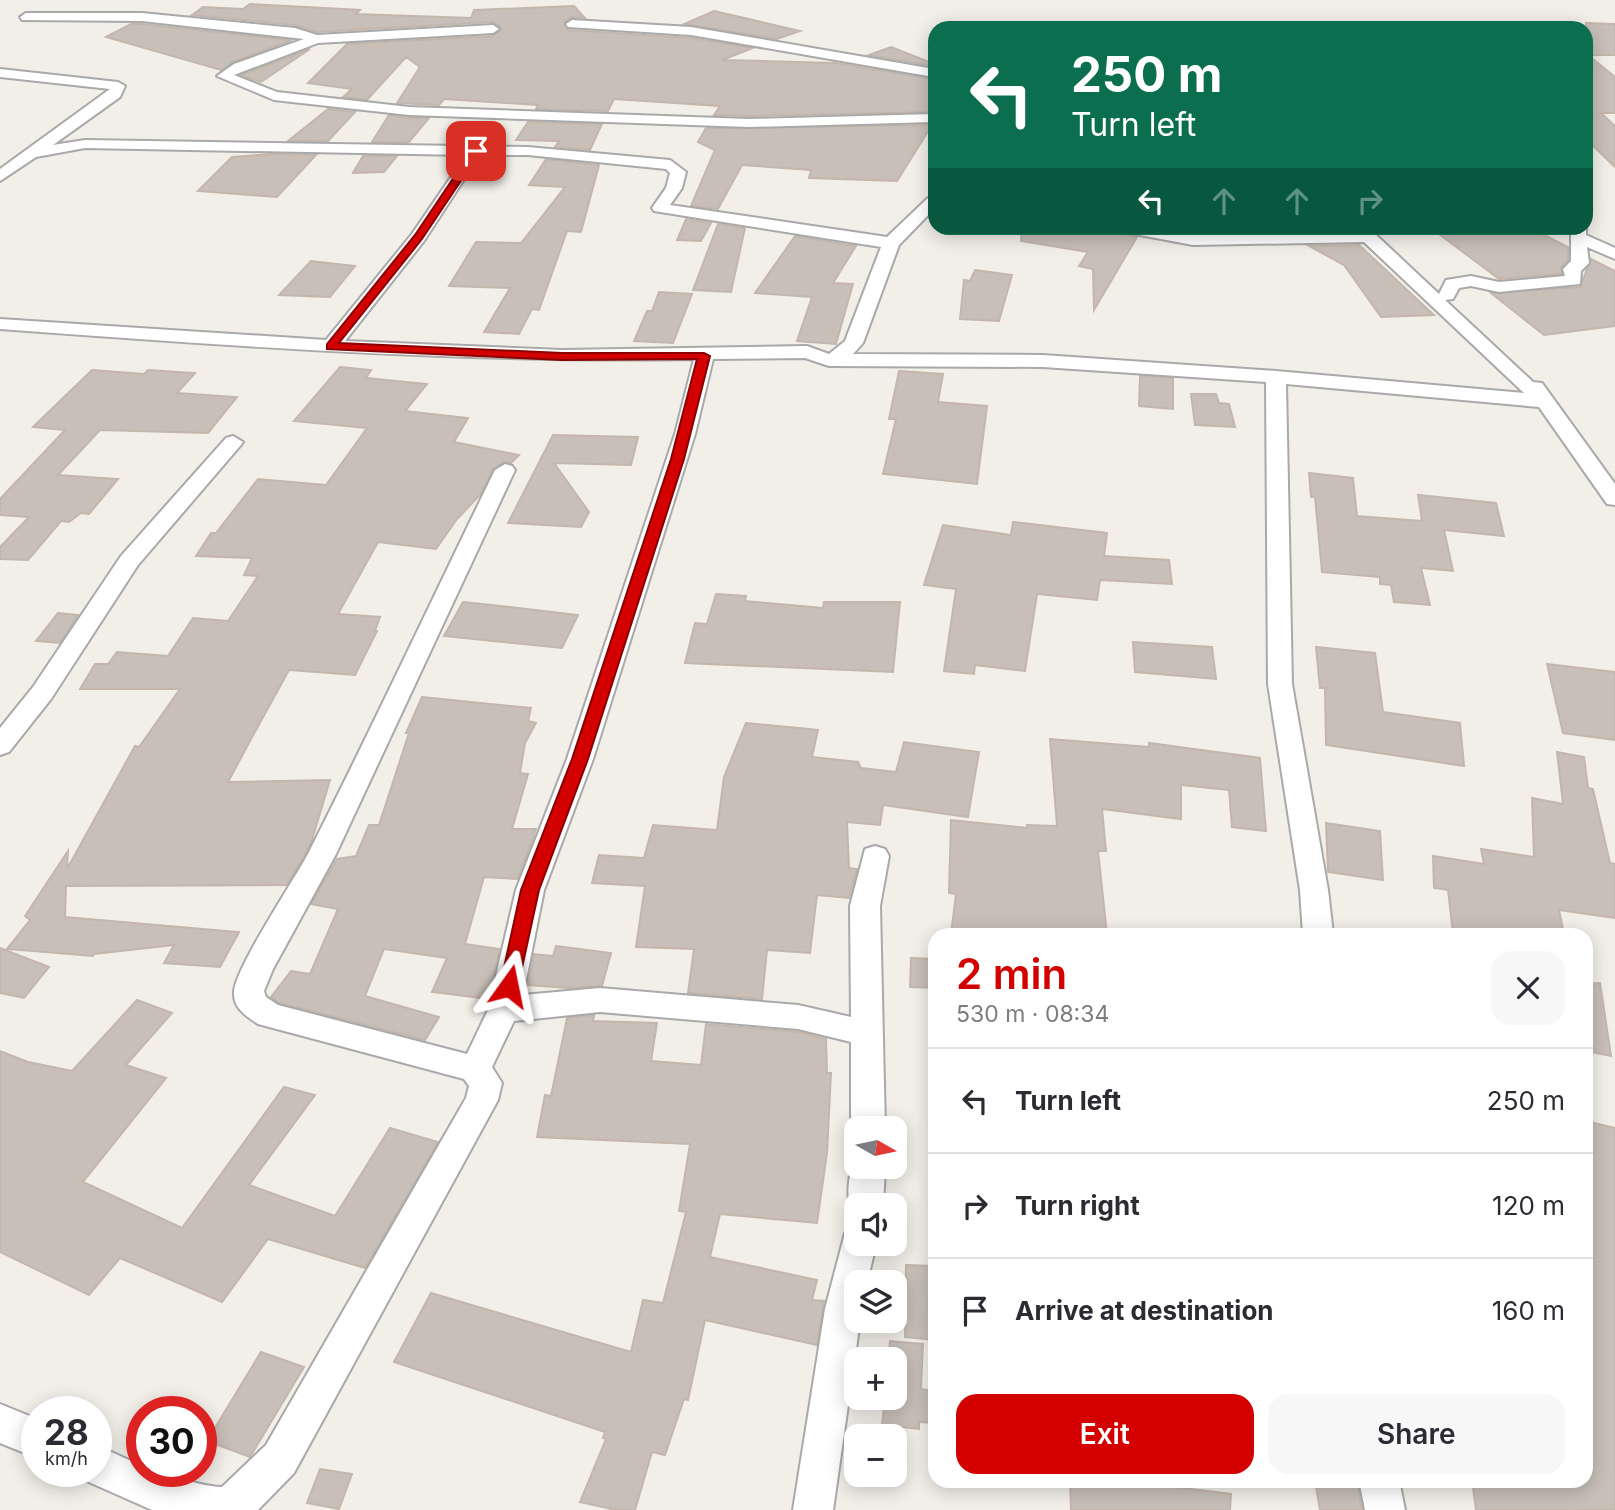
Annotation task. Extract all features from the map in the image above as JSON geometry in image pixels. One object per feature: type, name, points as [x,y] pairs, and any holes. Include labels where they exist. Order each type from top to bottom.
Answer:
[{"type":"street","points":[[26,16],[142,17],[295,32],[316,39]]},
{"type":"street","points":[[572,24],[691,31],[928,72]]},
{"type":"street","points":[[493,29],[316,39],[239,67],[224,76],[274,96],[409,111],[749,123],[928,118]]},
{"type":"street","points":[[0,73],[118,86],[115,94],[0,176]]},
{"type":"street","points":[[29,154],[85,144],[528,151],[670,165],[678,172],[674,188],[660,208],[891,243]]},
{"type":"street","points":[[331,346],[418,237],[476,151]]},
{"type":"street","points":[[829,360],[842,355],[854,343],[891,243],[928,207]]},
{"type":"street","points":[[1166,235],[1193,240],[1298,235]]},
{"type":"street","points":[[0,324],[331,346],[562,356],[704,356],[807,352],[829,360],[1043,361],[1276,377],[1543,401],[1364,235]]},
{"type":"street","points":[[1365,235],[1447,295],[1487,330],[1517,363],[1615,499]]},
{"type":"street","points":[[1447,295],[1452,284],[1471,281],[1499,287],[1574,281],[1572,269],[1581,258],[1578,235]]},
{"type":"street","points":[[1583,235],[1615,255]]},
{"type":"street","points":[[1581,258],[1615,255]]},
{"type":"street","points":[[475,1069],[504,1010],[530,890],[580,759],[677,460],[704,356]]},
{"type":"street","points":[[1276,377],[1280,684],[1314,890],[1317,928]]},
{"type":"street","points":[[0,746],[42,694],[129,561],[233,442]]},
{"type":"street","points":[[112,1472],[185,1505],[223,1507],[246,1495],[280,1459],[482,1100],[486,1083],[475,1069],[269,1015],[252,1004],[249,991],[258,968],[322,855],[505,470]]},
{"type":"street","points":[[868,1116],[865,906],[874,856]]},
{"type":"street","points":[[504,1010],[600,1000],[798,1017],[868,1034]]},
{"type":"street","points":[[813,1510],[843,1309],[855,1256]]},
{"type":"street","points":[[0,1423],[21,1432]]},
{"type":"street","points":[[1381,1488],[1385,1510]]},
{"type":"building","points":[[250,4],[360,10],[356,14],[471,18],[474,10],[574,6],[585,18],[572,17],[565,22],[568,30],[691,38],[753,48],[722,60],[835,63],[928,78],[928,112],[714,115],[720,106],[614,99],[608,111],[536,109],[538,105],[444,99],[439,105],[397,103],[420,67],[406,57],[367,100],[343,97],[352,89],[308,83],[347,44],[493,36],[501,28],[493,22],[317,32],[295,25],[192,15],[203,7],[243,9]]},
{"type":"building","points":[[714,11],[800,31],[777,39],[684,24]]},
{"type":"building","points":[[1593,23],[1615,24],[1615,55],[1593,55]]},
{"type":"building","points":[[131,24],[292,40],[233,62],[221,70],[106,37]]},
{"type":"building","points":[[891,47],[928,62],[928,65],[869,55]]},
{"type":"building","points":[[310,49],[261,82],[241,75]]},
{"type":"building","points":[[1593,59],[1615,77],[1615,113],[1601,113],[1615,126],[1615,167],[1593,146]]},
{"type":"building","points":[[328,109],[355,112],[328,141],[288,141]]},
{"type":"building","points":[[389,115],[429,118],[409,142],[372,142]]},
{"type":"building","points":[[528,122],[602,124],[590,150],[555,147],[559,141],[516,140]]},
{"type":"building","points":[[928,125],[928,131],[897,181],[809,178],[811,170],[742,165],[718,209],[691,206],[715,150],[698,142],[706,128]]},
{"type":"building","points":[[316,155],[277,197],[198,191],[232,157]]},
{"type":"building","points":[[363,156],[397,156],[384,172],[353,173]]},
{"type":"building","points":[[546,159],[599,165],[581,232],[567,231],[539,310],[532,309],[519,334],[484,332],[510,288],[449,286],[476,242],[521,243],[565,187],[529,185]]},
{"type":"building","points":[[686,219],[711,223],[701,241],[677,240]]},
{"type":"building","points":[[718,224],[745,228],[731,292],[693,290]]},
{"type":"building","points":[[1021,235],[1137,237],[1094,310],[1093,269],[1079,266],[1088,252],[1021,241]]},
{"type":"building","points":[[1440,235],[1545,235],[1568,247],[1568,260],[1561,267],[1562,274],[1499,279]]},
{"type":"building","points":[[795,236],[856,246],[833,283],[853,284],[836,344],[797,341],[812,297],[755,293]]},
{"type":"building","points":[[1359,245],[1434,315],[1381,317],[1344,265],[1309,246]]},
{"type":"building","points":[[1591,259],[1615,271],[1615,326],[1544,335],[1491,293],[1580,287]]},
{"type":"building","points":[[311,261],[355,266],[330,297],[279,295]]},
{"type":"building","points":[[975,270],[1012,275],[999,321],[960,319],[964,280],[970,281]]},
{"type":"building","points":[[659,292],[692,294],[673,343],[634,341],[647,311],[652,311]]},
{"type":"building","points":[[340,367],[371,370],[366,378],[427,384],[405,411],[468,418],[454,442],[519,455],[511,463],[504,462],[493,469],[480,495],[457,519],[436,549],[378,542],[338,614],[380,617],[377,631],[355,675],[289,670],[228,782],[330,780],[311,843],[300,863],[287,885],[66,886],[65,917],[239,932],[220,967],[164,963],[174,945],[93,956],[7,949],[30,920],[25,916],[68,851],[67,869],[135,746],[139,747],[180,689],[80,689],[95,664],[108,664],[117,652],[168,656],[193,618],[228,621],[258,576],[244,575],[252,558],[196,556],[211,533],[216,533],[258,479],[326,485],[367,428],[294,421]]},
{"type":"building","points":[[92,370],[144,374],[148,370],[195,373],[177,393],[237,397],[208,433],[100,430],[58,475],[118,479],[89,514],[81,513],[69,522],[61,521],[28,560],[0,559],[0,547],[29,517],[0,515],[0,499],[65,430],[33,427]]},
{"type":"building","points":[[899,371],[943,374],[938,402],[987,406],[977,484],[883,474],[896,419],[889,419]]},
{"type":"building","points":[[1140,376],[1173,378],[1173,409],[1139,406]]},
{"type":"building","points":[[1191,394],[1216,394],[1219,403],[1229,404],[1235,427],[1195,425]]},
{"type":"building","points":[[553,435],[638,437],[631,465],[554,463],[589,512],[581,527],[508,523]]},
{"type":"building","points":[[1309,473],[1353,478],[1357,516],[1422,521],[1418,495],[1496,503],[1504,536],[1444,530],[1453,571],[1421,568],[1430,605],[1394,602],[1391,585],[1380,584],[1380,577],[1322,572],[1315,497],[1311,497]]},
{"type":"building","points":[[1013,522],[1107,533],[1104,556],[1169,560],[1172,584],[1100,580],[1097,600],[1037,594],[1025,671],[975,665],[974,674],[944,671],[956,589],[924,585],[943,525],[1011,535]]},
{"type":"building","points":[[716,594],[746,596],[745,601],[823,608],[824,602],[900,602],[893,672],[685,663],[695,623],[707,624]]},
{"type":"building","points":[[463,602],[578,615],[562,648],[444,636]]},
{"type":"building","points":[[58,613],[78,615],[60,643],[36,641]]},
{"type":"building","points":[[1133,642],[1212,647],[1216,679],[1135,672]]},
{"type":"building","points":[[1316,647],[1375,653],[1383,712],[1460,723],[1464,766],[1326,745],[1325,688],[1320,688]]},
{"type":"building","points":[[1547,664],[1615,672],[1615,740],[1563,733]]},
{"type":"building","points":[[422,697],[531,708],[528,721],[536,723],[525,743],[520,773],[528,774],[512,829],[536,829],[518,879],[484,877],[465,944],[500,949],[488,999],[432,992],[447,958],[384,949],[365,996],[439,1017],[425,1040],[279,1003],[271,997],[291,971],[310,974],[338,909],[311,904],[337,859],[356,856],[369,825],[379,825],[409,733],[406,733]]},
{"type":"building","points":[[746,723],[818,730],[812,757],[858,762],[861,768],[896,772],[904,742],[979,752],[968,817],[883,805],[880,825],[847,822],[849,868],[857,869],[849,898],[817,895],[810,953],[767,950],[762,999],[688,993],[694,949],[636,947],[645,886],[592,883],[599,855],[644,858],[653,825],[717,830],[724,777]]},
{"type":"building","points":[[1050,739],[1149,747],[1149,743],[1260,758],[1266,831],[1232,827],[1229,790],[1181,785],[1181,819],[1102,809],[1106,851],[1098,851],[1106,928],[952,928],[956,894],[949,893],[951,820],[1027,828],[1027,825],[1057,826]]},
{"type":"building","points":[[1557,752],[1584,757],[1588,788],[1593,789],[1610,863],[1615,864],[1615,918],[1559,910],[1563,928],[1452,928],[1448,890],[1434,888],[1433,856],[1484,864],[1481,849],[1534,857],[1532,798],[1563,804]]},
{"type":"building","points":[[1326,823],[1380,831],[1383,880],[1328,872]]},
{"type":"building","points":[[556,946],[611,953],[602,986],[568,988],[528,985],[534,954],[553,956]]},
{"type":"building","points":[[0,948],[49,967],[24,998],[0,993]]},
{"type":"building","points":[[911,958],[928,959],[928,988],[910,987]]},
{"type":"building","points":[[1600,983],[1611,1056],[1593,1052],[1593,984]]},
{"type":"building","points":[[137,1000],[172,1013],[126,1065],[166,1078],[83,1182],[182,1228],[284,1087],[315,1095],[249,1185],[335,1216],[390,1128],[438,1142],[365,1268],[268,1239],[222,1302],[120,1258],[89,1295],[0,1252],[0,1051],[28,1062],[72,1071]]},
{"type":"building","points":[[594,1015],[593,1021],[657,1023],[651,1061],[701,1065],[706,1024],[798,1032],[826,1039],[827,1073],[831,1073],[827,1153],[817,1223],[720,1214],[710,1257],[817,1280],[812,1300],[824,1301],[817,1345],[705,1320],[688,1400],[684,1399],[665,1455],[652,1452],[635,1510],[616,1510],[580,1502],[606,1439],[603,1438],[605,1432],[394,1362],[431,1293],[631,1352],[643,1300],[663,1303],[686,1212],[679,1211],[690,1144],[537,1137],[545,1095],[551,1096],[567,1018]]},
{"type":"building","points":[[1593,1123],[1615,1128],[1615,1510],[1476,1510],[1473,1488],[1593,1488]]},
{"type":"building","points":[[906,1265],[928,1266],[928,1339],[905,1337]]},
{"type":"building","points":[[890,1341],[923,1344],[921,1389],[928,1390],[928,1423],[919,1422],[919,1429],[907,1428],[907,1424],[882,1424],[884,1410],[907,1410],[907,1347],[889,1347]]},
{"type":"building","points":[[261,1352],[304,1367],[250,1457],[217,1445],[217,1425]]},
{"type":"building","points":[[320,1469],[352,1474],[339,1509],[307,1503]]},
{"type":"building","points":[[1070,1488],[1182,1488],[1231,1494],[1230,1510],[1071,1510]]},
{"type":"building","points":[[1316,1488],[1358,1488],[1362,1510],[1320,1510]]},
{"type":"route","points":[[476,151],[418,237],[331,346],[581,357],[704,356],[685,434],[580,759],[530,890],[509,986]]}]
